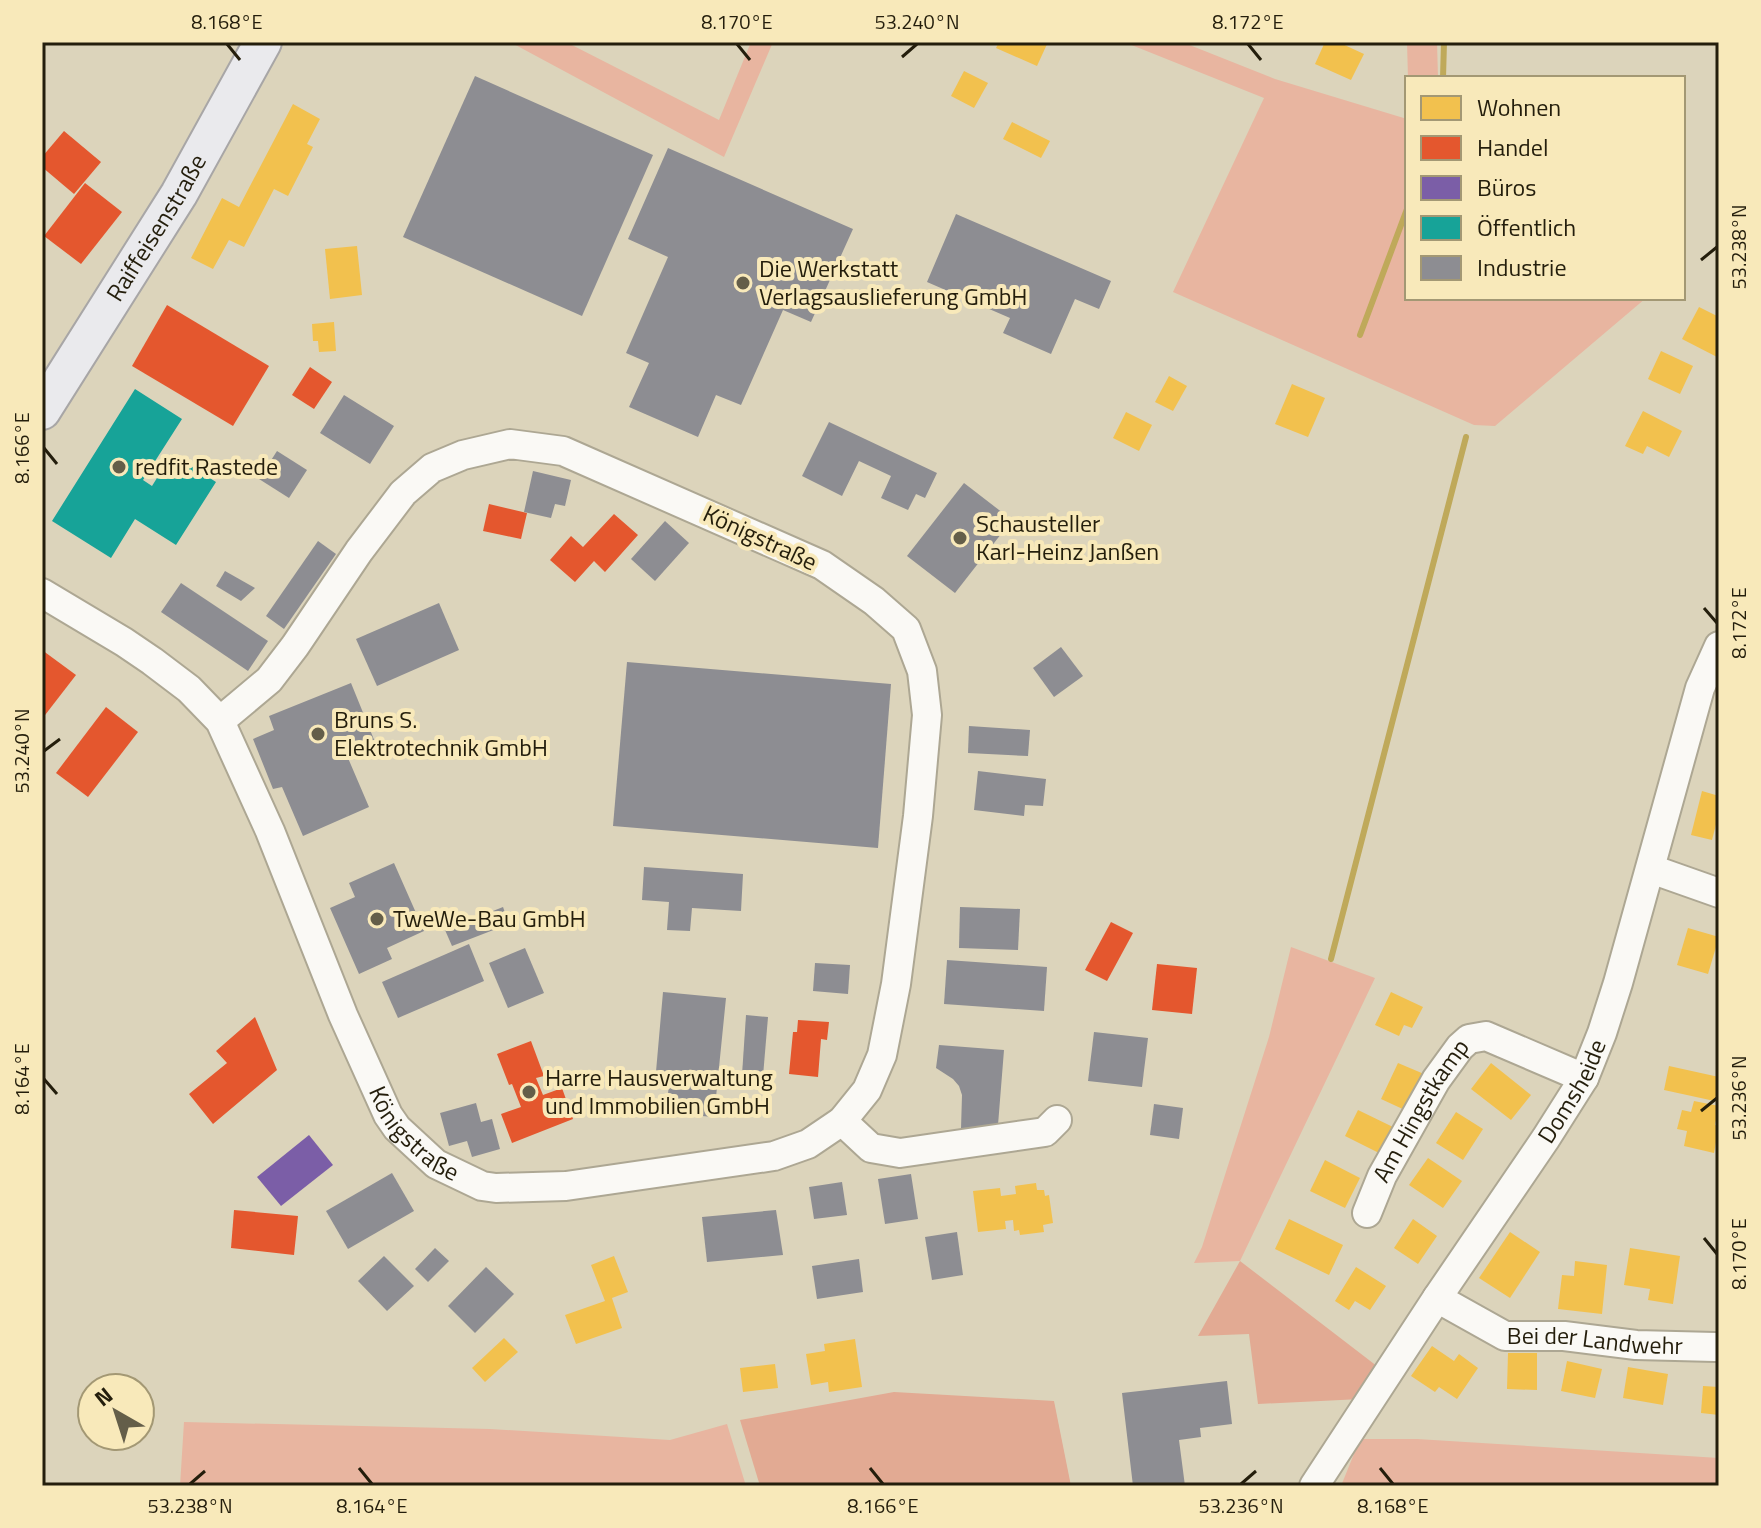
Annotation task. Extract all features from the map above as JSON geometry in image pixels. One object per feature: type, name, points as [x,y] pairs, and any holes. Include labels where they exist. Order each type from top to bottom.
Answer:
[{"type":"main road","name":"Raiffeisenstraße","points":[[42,411],[179,194],[263,42]]},
{"type":"street","name":"Königstraße","points":[[42,593],[152,661],[189,689],[220,721],[270,831],[343,1015],[388,1115],[397,1128],[436,1164],[482,1186],[496,1188],[566,1186],[774,1156],[808,1144],[842,1121],[867,1090],[882,1055],[896,984],[918,816],[927,715],[922,671],[906,629],[874,601],[822,565],[563,451],[510,444],[463,455],[432,468],[403,493],[269,680],[220,721]]},
{"type":"street","name":"Domsheide","points":[[1314,1486],[1584,1078],[1602,1033],[1651,869],[1700,688],[1719,646]]},
{"type":"street","points":[[1651,869],[1719,893]]},
{"type":"street","name":"Am Hingstkamp","points":[[1367,1213],[1382,1176],[1436,1080],[1469,1039],[1486,1036],[1584,1078]]},
{"type":"street","points":[[842,1121],[871,1148],[900,1153],[1045,1132],[1057,1120]]},
{"type":"street","name":"Bei der Landwehr","points":[[1437,1298],[1505,1336],[1564,1336],[1636,1345],[1718,1348]]},
{"type":"shaded area","points":[[510,42],[566,42],[719,120],[751,42],[773,42],[724,157]]},
{"type":"shaded area","points":[[1124,42],[1182,42],[1275,79],[1405,118],[1405,300],[1644,300],[1495,426],[1474,425],[1173,292],[1264,98]]},
{"type":"shaded area","points":[[1407,42],[1437,42],[1438,76],[1408,76]]},
{"type":"shaded area","points":[[1291,947],[1375,978],[1240,1261],[1194,1263],[1202,1247],[1269,1037]]},
{"type":"shaded area","points":[[1240,1261],[1382,1370],[1361,1399],[1258,1404],[1249,1334],[1198,1336]]},
{"type":"shaded area","points":[[894,1392],[1054,1401],[1071,1486],[760,1486],[740,1420]]},
{"type":"shaded area","points":[[184,1422],[490,1429],[670,1440],[727,1424],[746,1486],[180,1486]]},
{"type":"shaded area","points":[[1360,1439],[1417,1439],[1719,1458],[1719,1486],[1341,1486]]},
{"type":"building: Wohnen","points":[[999,42],[1048,42],[1037,66],[996,48]]},
{"type":"building: Wohnen","points":[[1325,42],[1338,42],[1364,54],[1351,80],[1315,64]]},
{"type":"building: Wohnen","points":[[964,71],[988,83],[974,108],[951,96]]},
{"type":"building: Wohnen","points":[[293,104],[320,119],[307,144],[313,147],[288,196],[274,189],[244,247],[229,240],[213,269],[191,258],[222,198],[239,207]]},
{"type":"building: Wohnen","points":[[1012,122],[1050,141],[1041,158],[1003,139]]},
{"type":"building: Wohnen","points":[[357,246],[362,295],[330,299],[325,249]]},
{"type":"building: Wohnen","points":[[1699,307],[1719,317],[1717,357],[1682,339]]},
{"type":"building: Wohnen","points":[[334,322],[336,351],[319,352],[318,341],[313,341],[312,324]]},
{"type":"building: Wohnen","points":[[1661,351],[1693,366],[1680,394],[1648,379]]},
{"type":"building: Wohnen","points":[[1169,376],[1187,386],[1173,411],[1155,402]]},
{"type":"building: Wohnen","points":[[1292,384],[1325,398],[1308,437],[1275,424]]},
{"type":"building: Wohnen","points":[[1643,411],[1682,431],[1669,457],[1647,446],[1643,454],[1625,446]]},
{"type":"building: Wohnen","points":[[1126,412],[1152,425],[1139,451],[1113,438]]},
{"type":"building: Wohnen","points":[[1702,791],[1719,796],[1719,813],[1712,840],[1691,835]]},
{"type":"building: Wohnen","points":[[1688,928],[1719,937],[1708,974],[1677,965]]},
{"type":"building: Wohnen","points":[[1391,992],[1423,1007],[1412,1028],[1404,1025],[1399,1036],[1375,1025]]},
{"type":"building: Wohnen","points":[[1398,1063],[1424,1074],[1407,1111],[1381,1099]]},
{"type":"building: Wohnen","points":[[1491,1063],[1531,1095],[1511,1120],[1471,1089]]},
{"type":"building: Wohnen","points":[[1669,1066],[1719,1077],[1719,1102],[1664,1090]]},
{"type":"building: Wohnen","points":[[1694,1101],[1719,1106],[1715,1125],[1719,1126],[1719,1137],[1714,1153],[1684,1146],[1687,1131],[1677,1129],[1682,1110],[1691,1112]]},
{"type":"building: Wohnen","points":[[1358,1110],[1393,1127],[1379,1153],[1345,1136]]},
{"type":"building: Wohnen","points":[[1456,1112],[1483,1129],[1463,1160],[1436,1143]]},
{"type":"building: Wohnen","points":[[1428,1158],[1462,1181],[1443,1208],[1409,1185]]},
{"type":"building: Wohnen","points":[[1325,1160],[1360,1178],[1345,1208],[1310,1191]]},
{"type":"building: Wohnen","points":[[1036,1183],[1037,1190],[1044,1190],[1045,1196],[1049,1195],[1053,1223],[1043,1225],[1044,1232],[1020,1235],[1019,1230],[1014,1231],[1013,1220],[1005,1221],[1006,1229],[978,1232],[973,1191],[1000,1188],[1001,1196],[1016,1194],[1015,1186]]},
{"type":"building: Wohnen","points":[[1289,1219],[1343,1245],[1329,1275],[1275,1249]]},
{"type":"building: Wohnen","points":[[1413,1219],[1437,1236],[1418,1264],[1394,1248]]},
{"type":"building: Wohnen","points":[[1510,1232],[1540,1252],[1510,1298],[1479,1278]]},
{"type":"building: Wohnen","points":[[1630,1248],[1680,1256],[1673,1304],[1648,1300],[1650,1289],[1624,1285]]},
{"type":"building: Wohnen","points":[[614,1256],[628,1292],[612,1298],[622,1328],[576,1344],[565,1315],[605,1301],[591,1265]]},
{"type":"building: Wohnen","points":[[1575,1261],[1607,1265],[1602,1314],[1558,1309],[1562,1275],[1574,1276]]},
{"type":"building: Wohnen","points":[[1356,1267],[1386,1286],[1370,1310],[1355,1301],[1349,1310],[1335,1301]]},
{"type":"building: Wohnen","points":[[504,1338],[518,1352],[485,1382],[472,1368]]},
{"type":"building: Wohnen","points":[[855,1339],[862,1387],[829,1392],[828,1382],[811,1385],[806,1354],[825,1351],[824,1344]]},
{"type":"building: Wohnen","points":[[1432,1346],[1454,1361],[1459,1354],[1478,1368],[1457,1399],[1439,1387],[1435,1392],[1411,1376]]},
{"type":"building: Wohnen","points":[[1508,1353],[1537,1353],[1537,1390],[1507,1389]]},
{"type":"building: Wohnen","points":[[1567,1361],[1602,1369],[1595,1398],[1561,1391]]},
{"type":"building: Wohnen","points":[[775,1364],[778,1388],[743,1392],[740,1368]]},
{"type":"building: Wohnen","points":[[1628,1367],[1668,1374],[1663,1405],[1623,1398]]},
{"type":"building: Wohnen","points":[[1703,1386],[1719,1387],[1719,1415],[1701,1413]]},
{"type":"building: Handel","points":[[64,131],[101,162],[74,194],[42,167],[42,157]]},
{"type":"building: Handel","points":[[85,183],[122,212],[81,264],[44,236]]},
{"type":"building: Handel","points":[[167,305],[269,366],[233,426],[132,366]]},
{"type":"building: Handel","points":[[310,367],[332,382],[314,409],[292,395]]},
{"type":"building: Handel","points":[[489,504],[527,513],[521,539],[483,531]]},
{"type":"building: Handel","points":[[614,514],[638,535],[605,572],[594,561],[575,582],[550,560],[571,536],[583,547]]},
{"type":"building: Handel","points":[[42,650],[76,675],[42,719]]},
{"type":"building: Handel","points":[[106,707],[138,732],[88,797],[56,773]]},
{"type":"building: Handel","points":[[1111,922],[1133,933],[1107,981],[1085,970]]},
{"type":"building: Handel","points":[[1157,964],[1197,968],[1192,1014],[1152,1010]]},
{"type":"building: Handel","points":[[255,1017],[277,1070],[213,1124],[189,1094],[227,1063],[216,1051]]},
{"type":"building: Handel","points":[[798,1020],[829,1022],[827,1040],[821,1039],[818,1077],[789,1074],[793,1032],[797,1032]]},
{"type":"building: Handel","name":"Harre Hausverwaltung und Immobilien GmbH","points":[[531,1041],[544,1076],[536,1078],[543,1095],[562,1088],[573,1119],[512,1143],[501,1114],[521,1107],[497,1054]]},
{"type":"building: Handel","points":[[234,1210],[298,1216],[294,1255],[231,1248]]},
{"type":"building: Büros","points":[[309,1135],[333,1165],[281,1206],[257,1177]]},
{"type":"building: Öffentlich","name":"redfit Rastede","points":[[135,389],[182,419],[143,480],[152,486],[172,454],[216,482],[176,545],[135,519],[111,558],[52,521]]},
{"type":"building: Industrie","points":[[475,76],[653,155],[582,316],[403,237]]},
{"type":"building: Industrie","name":"Die Werkstatt Verlagsauslieferung GmbH","points":[[668,148],[853,229],[811,322],[783,310],[741,405],[716,395],[698,437],[629,407],[649,363],[626,353],[668,257],[628,239]]},
{"type":"building: Industrie","points":[[956,214],[1111,281],[1099,309],[1075,299],[1051,354],[1003,333],[1010,318],[927,282]]},
{"type":"building: Industrie","points":[[344,395],[394,426],[370,464],[320,433]]},
{"type":"building: Industrie","points":[[829,422],[937,473],[925,498],[916,494],[908,510],[881,498],[891,476],[859,461],[842,496],[802,476]]},
{"type":"building: Industrie","points":[[277,451],[307,470],[289,498],[259,479]]},
{"type":"building: Industrie","points":[[533,471],[571,480],[565,506],[555,504],[551,518],[524,512]]},
{"type":"building: Industrie","name":"Schausteller Karl-Heinz Janßen","points":[[964,483],[1012,520],[955,593],[907,556]]},
{"type":"building: Industrie","points":[[665,521],[689,543],[655,581],[631,559]]},
{"type":"building: Industrie","points":[[318,541],[336,554],[284,629],[266,616]]},
{"type":"building: Industrie","points":[[225,571],[255,588],[241,601],[216,586]]},
{"type":"building: Industrie","points":[[181,583],[268,641],[248,671],[161,612]]},
{"type":"building: Industrie","points":[[439,603],[459,650],[377,686],[356,639]]},
{"type":"building: Industrie","points":[[1061,647],[1083,676],[1054,697],[1033,668]]},
{"type":"building: Industrie","points":[[627,662],[891,684],[878,848],[613,826]]},
{"type":"building: Industrie","name":"Bruns S. Elektrotechnik GmbH","points":[[351,683],[377,747],[348,758],[369,807],[303,836],[282,787],[273,789],[253,739],[274,730],[269,716]]},
{"type":"building: Industrie","points":[[969,726],[1030,730],[1028,756],[968,753]]},
{"type":"building: Industrie","points":[[978,771],[1046,779],[1043,806],[1025,805],[1024,816],[974,810]]},
{"type":"building: Industrie","name":"TweWe-Bau GmbH","points":[[394,863],[424,931],[387,948],[392,959],[359,974],[330,908],[355,897],[349,883]]},
{"type":"building: Industrie","points":[[644,867],[743,874],[741,911],[692,908],[690,931],[667,930],[669,902],[642,900]]},
{"type":"building: Industrie","points":[[503,907],[509,924],[452,946],[445,930]]},
{"type":"building: Industrie","points":[[960,907],[1020,909],[1018,950],[959,948]]},
{"type":"building: Industrie","points":[[469,944],[484,981],[398,1018],[382,982]]},
{"type":"building: Industrie","points":[[525,948],[544,993],[508,1008],[489,963]]},
{"type":"building: Industrie","points":[[947,960],[1047,967],[1044,1011],[944,1004]]},
{"type":"building: Industrie","points":[[815,963],[850,965],[848,994],[813,991]]},
{"type":"building: Industrie","points":[[663,992],[726,998],[714,1117],[666,1113],[669,1084],[655,1083]]},
{"type":"building: Industrie","points":[[746,1015],[768,1017],[763,1076],[742,1075]]},
{"type":"building: Industrie","points":[[1094,1032],[1148,1038],[1142,1087],[1088,1081]]},
{"type":"building: Industrie","points":[[939,1045],[1004,1050],[998,1125],[961,1129],[962,1095],[953,1079],[936,1068]]},
{"type":"building: Industrie","points":[[476,1103],[481,1122],[492,1119],[500,1149],[472,1157],[467,1141],[449,1146],[440,1113]]},
{"type":"building: Industrie","points":[[1154,1104],[1183,1108],[1179,1139],[1150,1135]]},
{"type":"building: Industrie","points":[[392,1173],[414,1211],[348,1249],[326,1211]]},
{"type":"building: Industrie","points":[[911,1174],[918,1219],[885,1224],[878,1179]]},
{"type":"building: Industrie","points":[[842,1182],[847,1215],[814,1219],[809,1187]]},
{"type":"building: Industrie","points":[[776,1210],[783,1255],[707,1262],[702,1217]]},
{"type":"building: Industrie","points":[[957,1232],[963,1275],[932,1280],[925,1237]]},
{"type":"building: Industrie","points":[[435,1248],[449,1261],[428,1282],[415,1269]]},
{"type":"building: Industrie","points":[[384,1256],[414,1286],[387,1311],[358,1281]]},
{"type":"building: Industrie","points":[[859,1259],[863,1292],[817,1299],[812,1266]]},
{"type":"building: Industrie","points":[[486,1267],[514,1294],[475,1333],[448,1306]]},
{"type":"building: Industrie","points":[[1227,1381],[1232,1424],[1200,1428],[1201,1437],[1179,1440],[1185,1486],[1133,1486],[1122,1393]]},
{"type":"waterway","points":[[1443,76],[1444,42]]},
{"type":"waterway","points":[[1360,335],[1405,214]]},
{"type":"waterway","points":[[1331,959],[1466,437]]},
{"type":"place","name":"Die Werkstatt Verlagsauslieferung GmbH","points":[[743,283]]},
{"type":"place","name":"redfit Rastede","points":[[119,467]]},
{"type":"place","name":"Schausteller Karl-Heinz Janßen","points":[[960,538]]},
{"type":"place","name":"Bruns S. Elektrotechnik GmbH","points":[[318,734]]},
{"type":"place","name":"TweWe-Bau GmbH","points":[[377,919]]},
{"type":"place","name":"Harre Hausverwaltung und Immobilien GmbH","points":[[529,1092]]}]
